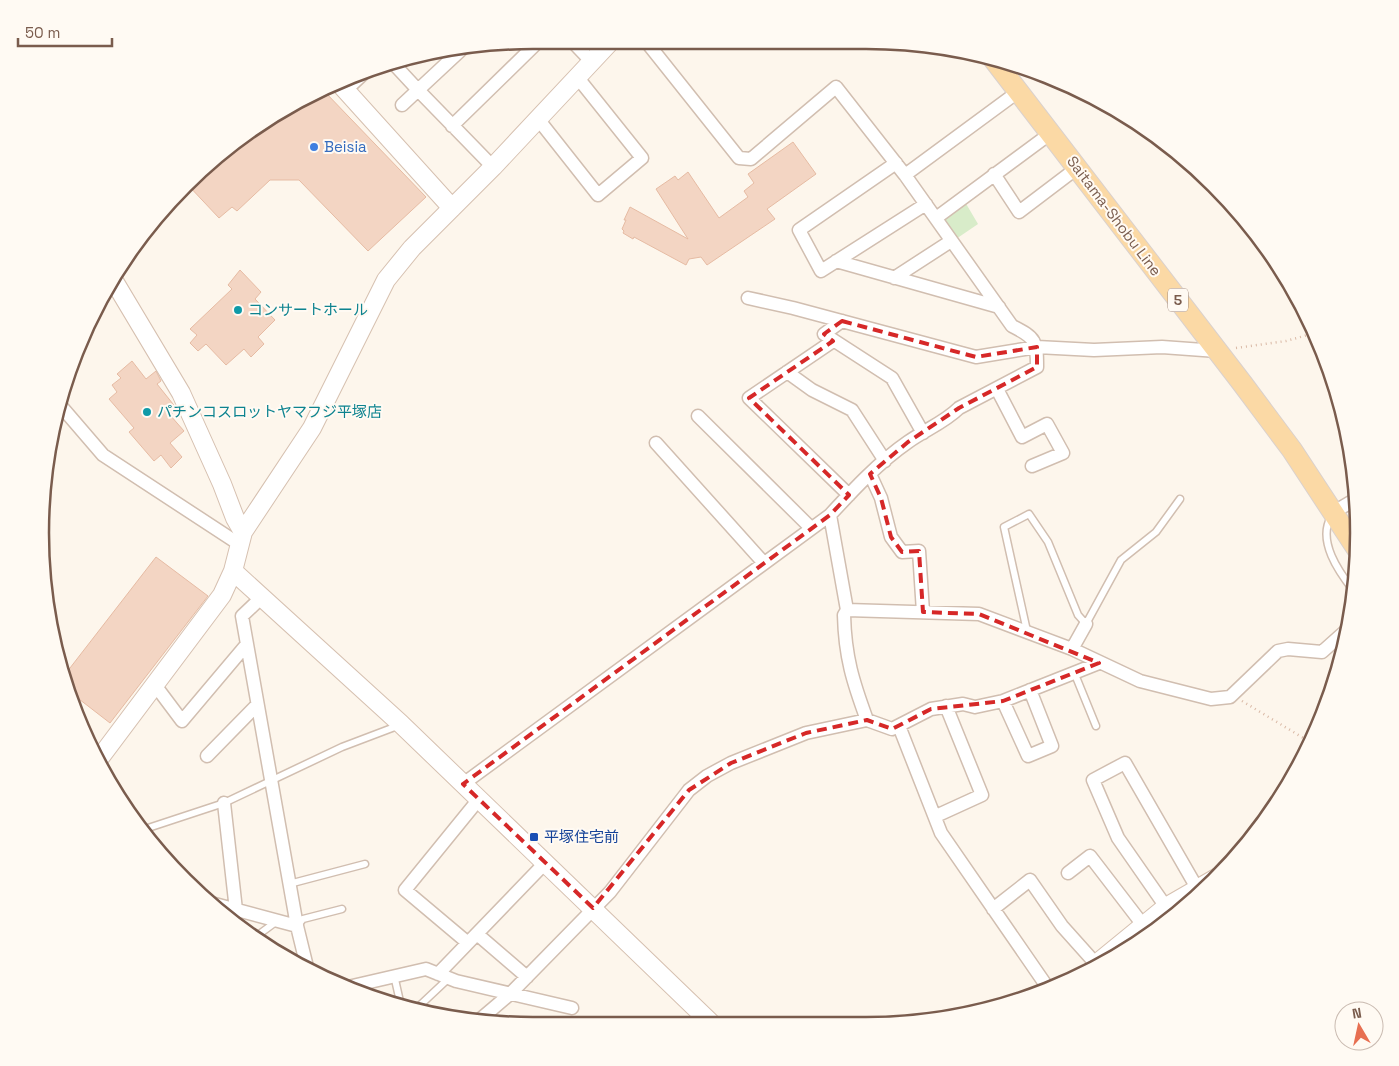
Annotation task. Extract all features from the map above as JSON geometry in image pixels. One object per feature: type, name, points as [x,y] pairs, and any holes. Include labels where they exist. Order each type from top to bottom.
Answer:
[{"type":"main road","name":"Saitama-Shobu Line","points":[[1000,68],[1292,450],[1350,538]]},
{"type":"street","points":[[452,126],[531,49]]},
{"type":"street","points":[[579,49],[592,62]]},
{"type":"street","points":[[103,755],[214,607],[233,571],[241,538],[312,428],[386,280],[412,248],[493,167],[604,49]]},
{"type":"street","points":[[463,784],[763,562],[830,515],[870,474],[923,432],[959,408],[1037,367],[1037,346],[1032,336],[1012,326],[905,175],[836,87],[751,159],[739,158],[652,49]]},
{"type":"street","points":[[402,105],[455,55]]},
{"type":"street","points":[[398,68],[493,167]]},
{"type":"street","points":[[538,119],[598,195],[642,158],[578,78]]},
{"type":"street","points":[[344,88],[452,208]]},
{"type":"street","points":[[905,175],[1019,92]]},
{"type":"street","points":[[936,218],[1051,133]]},
{"type":"street","points":[[896,163],[799,230],[821,271],[926,204]]},
{"type":"street","points":[[994,174],[1019,212],[1077,168]]},
{"type":"street","points":[[894,278],[951,241]]},
{"type":"street","points":[[836,261],[999,307]]},
{"type":"street","points":[[117,286],[181,393],[222,484],[241,538]]},
{"type":"street","points":[[748,298],[842,320],[976,357],[1037,346],[1094,350],[1162,347],[1217,351]]},
{"type":"street","points":[[842,320],[824,334],[892,378],[923,432]]},
{"type":"street","points":[[833,341],[749,398],[849,495]]},
{"type":"street","points":[[787,372],[812,390],[852,410],[885,461]]},
{"type":"street","points":[[997,389],[1022,437],[1047,424],[1063,452],[1032,466]]},
{"type":"street","points":[[64,410],[103,455],[241,538]]},
{"type":"street","points":[[698,416],[810,528]]},
{"type":"street","points":[[656,443],[763,562]]},
{"type":"street","points":[[870,474],[881,498],[891,537],[902,552],[919,550],[923,612]]},
{"type":"street","points":[[1334,512],[1349,503]]},
{"type":"street","points":[[830,515],[847,610],[844,615],[844,625],[849,672],[867,720]]},
{"type":"street","points":[[233,571],[401,724],[705,1017]]},
{"type":"street","points":[[262,597],[242,616],[289,884],[305,960]]},
{"type":"street","points":[[847,610],[979,614],[1072,650],[1140,681],[1211,699],[1232,695],[1278,651],[1288,649],[1322,652],[1339,637]]},
{"type":"street","points":[[1072,650],[1086,624]]},
{"type":"street","points":[[155,685],[182,721],[247,644]]},
{"type":"street","points":[[486,1015],[510,994],[610,892],[689,790],[707,776],[731,763],[806,733],[867,720],[892,729],[932,709],[963,704],[975,707],[1003,701],[1099,663]]},
{"type":"street","points":[[1003,701],[1028,756],[1036,753],[1052,746],[1030,690]]},
{"type":"street","points":[[207,756],[258,705]]},
{"type":"street","points":[[936,816],[982,795],[946,706]]},
{"type":"street","points":[[900,726],[941,833],[1044,983]]},
{"type":"street","points":[[1166,907],[1118,838],[1094,780],[1125,763],[1197,886]]},
{"type":"street","points":[[479,799],[405,890],[527,977]]},
{"type":"street","points":[[224,803],[236,910]]},
{"type":"street","points":[[1068,872],[1090,856],[1143,926]]},
{"type":"street","points":[[443,976],[472,939],[546,862]]},
{"type":"street","points":[[993,909],[1030,880],[1062,926],[1094,959]]},
{"type":"street","points":[[1120,945],[1166,907],[1189,894]]},
{"type":"street","points":[[226,907],[297,926]]},
{"type":"street","points":[[358,984],[426,969],[443,976],[510,994],[572,1008]]},
{"type":"lane","points":[[1027,632],[1004,527],[1029,514],[1048,542],[1078,615],[1086,624],[1121,560],[1156,532],[1180,500]]},
{"type":"lane","points":[[1334,512],[1327,528],[1329,548],[1339,570],[1347,582]]},
{"type":"lane","points":[[1074,672],[1096,726]]},
{"type":"lane","points":[[149,828],[224,803],[342,747],[401,724]]},
{"type":"lane","points":[[289,884],[364,864]]},
{"type":"lane","points":[[297,926],[303,919],[342,909]]},
{"type":"lane","points":[[260,933],[278,921]]},
{"type":"lane","points":[[394,975],[399,998]]},
{"type":"lane","points":[[420,1004],[443,976]]},
{"type":"path","points":[[1217,351],[1286,341],[1307,335]]},
{"type":"path","points":[[1232,695],[1304,738]]},
{"type":"highlighted area","points":[[842,321],[976,357],[1037,347],[1037,367],[959,408],[908,442],[870,474],[881,498],[891,537],[902,552],[919,551],[923,612],[979,614],[1099,663],[1003,701],[931,709],[892,729],[867,720],[806,733],[731,763],[689,790],[593,908],[463,784],[830,515],[849,495],[749,398],[833,341],[824,334]]},
{"type":"green space","points":[[965,202],[978,224],[956,239],[943,221],[944,217]]},
{"type":"building","points":[[328,95],[426,197],[368,251],[299,180],[270,180],[237,211],[232,207],[219,218],[192,190],[238,149],[264,130]]},
{"type":"building","points":[[793,142],[816,174],[767,209],[775,219],[707,265],[701,257],[689,259],[686,265],[623,233],[622,229],[626,220],[624,220],[630,207],[688,239],[656,189],[675,176],[678,180],[688,172],[719,218],[748,197],[744,191],[754,183],[748,174]]},
{"type":"building","name":"コンサートホール","points":[[240,270],[261,292],[255,299],[275,320],[258,337],[264,344],[251,357],[244,349],[226,365],[206,344],[198,351],[190,343],[197,335],[190,329],[232,289],[228,285]]},
{"type":"building","name":"パチンコスロットヤマフジ平塚店","points":[[132,361],[146,379],[156,371],[161,381],[157,384],[177,409],[170,415],[184,431],[170,443],[182,457],[171,468],[161,455],[154,461],[129,432],[134,428],[109,399],[117,392],[112,385],[121,378],[117,374]]},
{"type":"building","points":[[156,557],[208,596],[110,723],[78,698],[68,670]]},
{"type":"place","name":"Beisia","points":[[314,147]]},
{"type":"place","name":"コンサートホール","points":[[238,310]]},
{"type":"place","name":"パチンコスロットヤマフジ平塚店","points":[[147,412]]},
{"type":"place","name":"平塚住宅前","points":[[534,837]]}]
